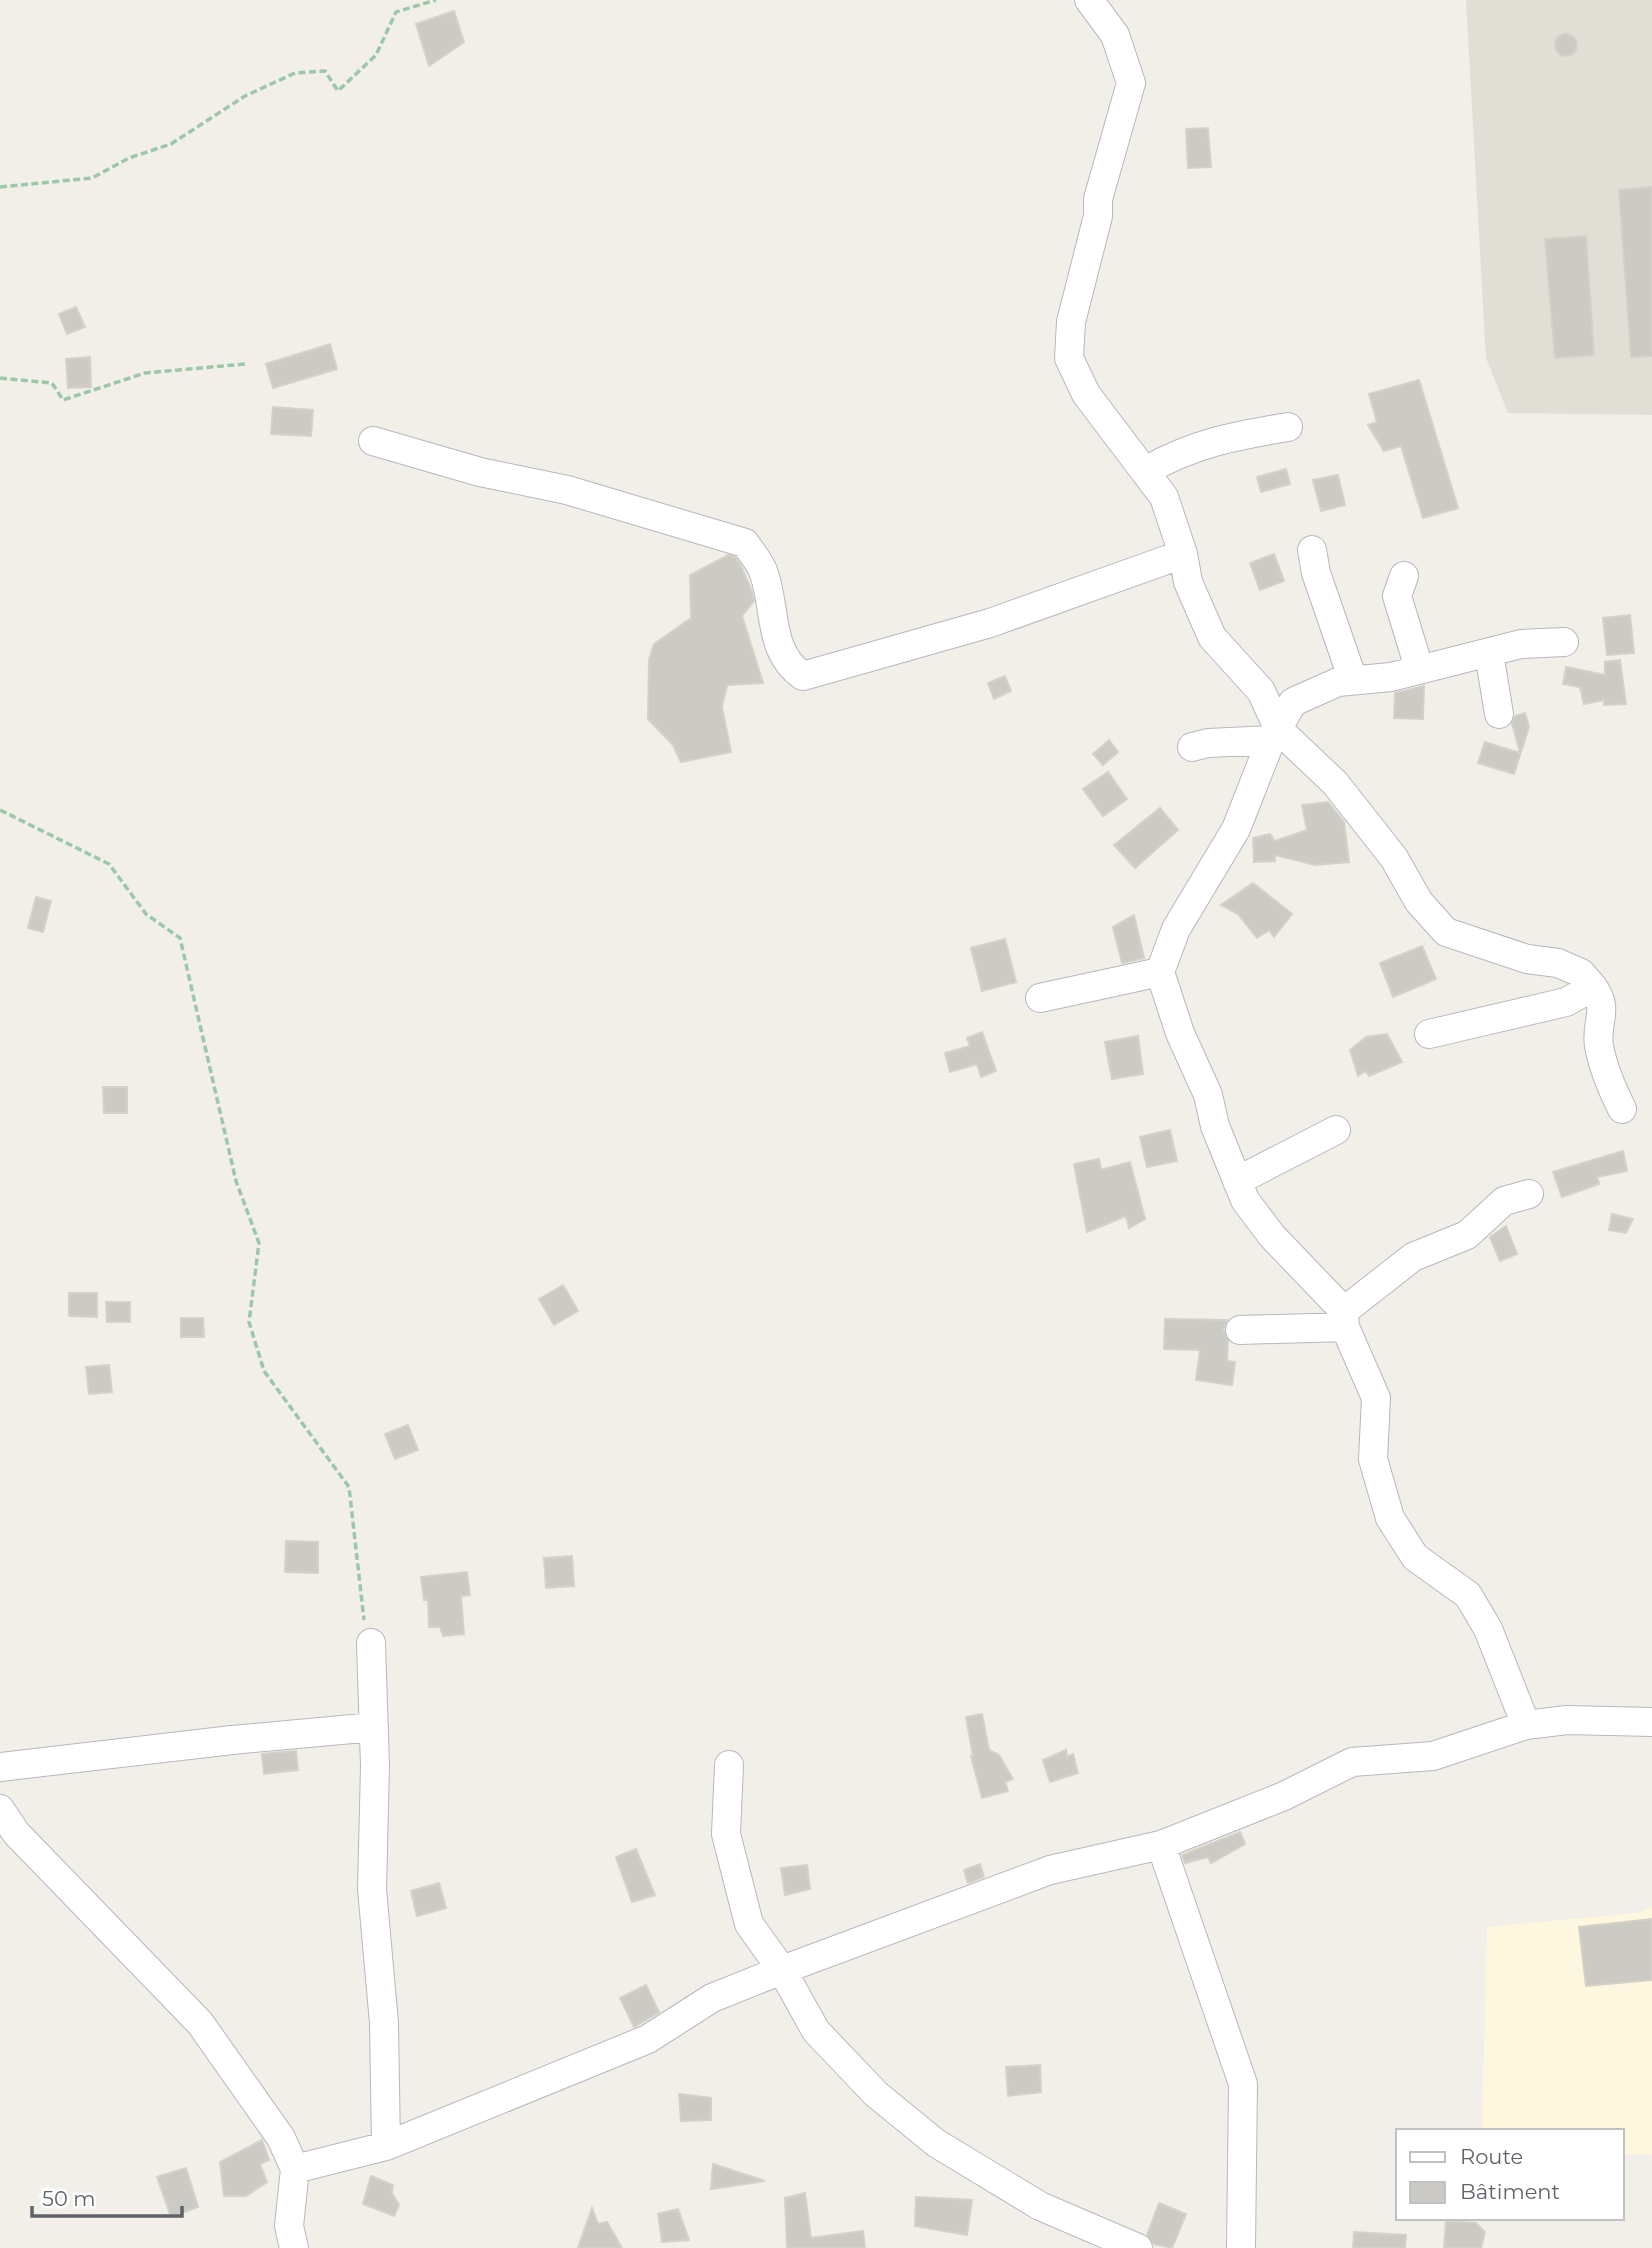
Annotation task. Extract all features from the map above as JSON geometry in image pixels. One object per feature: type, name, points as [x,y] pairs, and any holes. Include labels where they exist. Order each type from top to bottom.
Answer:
[{"type":"street","points":[[1089,0],[1115,35],[1131,83],[1098,199],[1098,216],[1071,322],[1069,358],[1086,394],[1147,470],[1164,497],[1183,554],[1188,582],[1212,637],[1261,691],[1275,735],[1335,783],[1394,858],[1419,902],[1446,932],[1527,959],[1558,962],[1581,973],[1601,998],[1598,1042],[1611,1087],[1622,1109]]},
{"type":"street","points":[[1147,470],[1181,451],[1220,438],[1288,427]]},
{"type":"street","points":[[373,441],[480,472],[579,493],[745,543],[763,572],[773,626],[788,666],[803,676],[990,623],[1183,554]]},
{"type":"street","points":[[1312,550],[1315,573],[1353,680]]},
{"type":"street","points":[[1404,576],[1397,596],[1419,668]]},
{"type":"street","points":[[1526,1725],[1488,1629],[1468,1595],[1415,1557],[1390,1518],[1373,1459],[1376,1398],[1345,1319],[1272,1236],[1245,1200],[1215,1126],[1208,1095],[1180,1033],[1160,972],[1176,929],[1236,829],[1275,735],[1293,702],[1338,682],[1391,677],[1521,644],[1564,642]]},
{"type":"street","points":[[1489,653],[1499,714]]},
{"type":"street","points":[[1192,747],[1275,735]]},
{"type":"street","points":[[1040,998],[1092,990],[1160,972]]},
{"type":"street","points":[[1429,1034],[1566,1002],[1593,987]]},
{"type":"street","points":[[1237,1181],[1336,1130]]},
{"type":"street","points":[[1240,1330],[1345,1319],[1413,1257],[1467,1234],[1504,1201],[1529,1194]]},
{"type":"street","points":[[371,1643],[374,1727],[372,1889],[384,2023],[386,2146]]},
{"type":"street","points":[[295,2169],[386,2146],[648,2039],[712,1998],[782,1970],[1050,1870],[1161,1845],[1284,1796],[1352,1762],[1433,1756],[1526,1725],[1567,1720],[1652,1722]]},
{"type":"street","points":[[0,1767],[232,1740],[374,1727]]},
{"type":"street","points":[[729,1765],[726,1834],[749,1924],[782,1970],[816,2031],[876,2094],[936,2143],[1040,2206],[1138,2248]]},
{"type":"street","points":[[0,1809],[16,1833],[200,2023],[281,2138],[295,2169],[289,2227],[294,2248]]},
{"type":"street","points":[[1161,1845],[1243,2084],[1241,2248]]},
{"type":"path","points":[[0,187],[92,178],[129,158],[171,144],[244,96],[295,73],[326,71],[338,91],[376,55],[396,12],[436,0]]},
{"type":"path","points":[[0,378],[52,383],[63,400],[145,373],[245,365]]},
{"type":"path","points":[[0,810],[109,864],[146,914],[180,938],[236,1181],[259,1243],[249,1322],[264,1371],[349,1488],[361,1607],[371,1643]]},
{"type":"shaded area","points":[[1466,0],[1652,0],[1652,415],[1508,413],[1486,358]]},
{"type":"shaded area","points":[[1652,1907],[1652,2155],[1624,2154],[1624,2129],[1482,2129],[1487,1927],[1637,1913]]},
{"type":"building","points":[[454,11],[464,42],[429,66],[416,24]]},
{"type":"building","points":[[1566,34],[1574,37],[1577,45],[1574,53],[1566,56],[1558,53],[1555,45],[1558,37]]},
{"type":"building","points":[[1208,128],[1211,167],[1188,168],[1186,129]]},
{"type":"building","points":[[1652,187],[1652,356],[1631,357],[1619,190]]},
{"type":"building","points":[[1586,236],[1594,355],[1555,358],[1545,239]]},
{"type":"building","points":[[76,307],[85,327],[67,334],[59,314]]},
{"type":"building","points":[[330,344],[337,369],[273,388],[266,364]]},
{"type":"building","points":[[90,357],[91,387],[68,388],[66,359]]},
{"type":"building","points":[[1419,380],[1458,508],[1423,518],[1401,446],[1384,451],[1368,425],[1377,422],[1369,394]]},
{"type":"building","points":[[273,407],[313,410],[311,436],[271,434]]},
{"type":"building","points":[[1286,469],[1290,484],[1261,492],[1257,477]]},
{"type":"building","points":[[1338,475],[1345,505],[1321,511],[1313,480]]},
{"type":"building","points":[[1274,554],[1284,581],[1260,590],[1250,563]]},
{"type":"building","points":[[728,555],[735,557],[751,589],[754,601],[742,616],[763,683],[727,685],[722,707],[731,752],[681,762],[673,745],[648,719],[649,660],[654,644],[691,618],[690,575]]},
{"type":"building","points":[[1630,615],[1634,653],[1607,655],[1603,618]]},
{"type":"building","points":[[1620,660],[1626,704],[1604,705],[1604,700],[1584,704],[1580,687],[1563,684],[1566,667],[1605,675],[1605,662]]},
{"type":"building","points":[[1005,676],[1011,691],[994,699],[988,683]]},
{"type":"building","points":[[1424,686],[1423,719],[1394,718],[1395,693]]},
{"type":"building","points":[[1525,713],[1529,727],[1514,774],[1478,763],[1485,742],[1520,753],[1512,723],[1515,716]]},
{"type":"building","points":[[1109,740],[1118,752],[1103,765],[1093,754]]},
{"type":"building","points":[[1108,772],[1127,799],[1103,816],[1083,789]]},
{"type":"building","points":[[1328,802],[1344,822],[1349,862],[1315,865],[1275,855],[1275,861],[1254,862],[1253,838],[1270,834],[1275,841],[1307,830],[1302,805]]},
{"type":"building","points":[[1160,808],[1178,830],[1135,868],[1114,845]]},
{"type":"building","points":[[1253,883],[1292,914],[1274,937],[1269,930],[1257,938],[1238,914],[1221,905]]},
{"type":"building","points":[[36,897],[51,901],[43,932],[28,928]]},
{"type":"building","points":[[1134,915],[1144,958],[1122,963],[1113,927]]},
{"type":"building","points":[[1005,939],[1016,982],[982,991],[971,948]]},
{"type":"building","points":[[1422,946],[1436,979],[1393,997],[1380,963]]},
{"type":"building","points":[[982,1032],[996,1071],[981,1077],[977,1064],[950,1072],[945,1053],[970,1046],[967,1038]]},
{"type":"building","points":[[1387,1034],[1402,1062],[1369,1076],[1366,1071],[1358,1076],[1350,1050],[1366,1037]]},
{"type":"building","points":[[1138,1036],[1143,1074],[1112,1079],[1105,1042]]},
{"type":"building","points":[[103,1087],[127,1087],[127,1113],[104,1113]]},
{"type":"building","points":[[1170,1130],[1177,1161],[1147,1167],[1140,1137]]},
{"type":"building","points":[[1623,1151],[1627,1171],[1597,1177],[1599,1184],[1562,1197],[1553,1172]]},
{"type":"building","points":[[1099,1159],[1101,1170],[1130,1162],[1145,1219],[1129,1228],[1126,1216],[1087,1232],[1074,1164]]},
{"type":"building","points":[[1612,1214],[1633,1219],[1626,1233],[1609,1230]]},
{"type":"building","points":[[1506,1226],[1517,1254],[1500,1261],[1490,1237]]},
{"type":"building","points":[[563,1285],[578,1311],[554,1325],[539,1299]]},
{"type":"building","points":[[69,1293],[97,1293],[97,1317],[69,1316]]},
{"type":"building","points":[[106,1302],[130,1302],[130,1322],[107,1322]]},
{"type":"building","points":[[181,1318],[203,1318],[204,1337],[181,1337]]},
{"type":"building","points":[[1165,1319],[1227,1320],[1223,1330],[1228,1340],[1227,1361],[1235,1362],[1232,1385],[1196,1380],[1200,1350],[1164,1349]]},
{"type":"building","points":[[109,1365],[112,1392],[89,1394],[86,1367]]},
{"type":"building","points":[[408,1425],[418,1450],[395,1459],[385,1434]]},
{"type":"building","points":[[286,1541],[318,1542],[318,1573],[285,1572]]},
{"type":"building","points":[[572,1556],[574,1586],[546,1588],[544,1558]]},
{"type":"building","points":[[467,1572],[470,1595],[461,1596],[464,1634],[443,1636],[440,1627],[429,1627],[428,1600],[424,1600],[421,1577]]},
{"type":"building","points":[[982,1714],[989,1750],[999,1755],[1013,1779],[1005,1782],[1008,1791],[982,1798],[971,1756],[966,1717]]},
{"type":"building","points":[[1066,1750],[1067,1757],[1073,1754],[1078,1773],[1050,1782],[1043,1760]]},
{"type":"building","points":[[296,1751],[298,1770],[264,1774],[262,1754]]},
{"type":"building","points":[[1240,1832],[1245,1844],[1211,1863],[1208,1857],[1185,1863],[1182,1855]]},
{"type":"building","points":[[636,1849],[655,1895],[632,1902],[616,1857]]},
{"type":"building","points":[[980,1864],[984,1877],[968,1883],[964,1870]]},
{"type":"building","points":[[807,1865],[810,1889],[785,1895],[781,1868]]},
{"type":"building","points":[[439,1883],[446,1908],[417,1916],[411,1891]]},
{"type":"building","points":[[1652,1919],[1652,1980],[1586,1986],[1579,1927]]},
{"type":"building","points":[[646,1985],[659,2012],[634,2027],[620,1998]]},
{"type":"building","points":[[1040,2065],[1041,2092],[1008,2096],[1006,2067]]},
{"type":"building","points":[[679,2094],[711,2098],[711,2120],[681,2121]]},
{"type":"building","points":[[262,2140],[269,2160],[260,2164],[267,2182],[246,2196],[224,2196],[220,2162]]},
{"type":"building","points":[[713,2164],[765,2181],[711,2189]]},
{"type":"building","points":[[186,2168],[198,2207],[171,2217],[157,2177]]},
{"type":"building","points":[[371,2176],[393,2185],[392,2193],[399,2205],[394,2216],[363,2204]]},
{"type":"building","points":[[805,2193],[811,2238],[863,2231],[865,2248],[787,2248],[785,2198]]},
{"type":"building","points":[[916,2197],[972,2200],[967,2235],[915,2226]]},
{"type":"building","points":[[1159,2203],[1186,2214],[1172,2248],[1154,2244],[1147,2235]]},
{"type":"building","points":[[592,2208],[598,2224],[607,2222],[622,2248],[578,2248]]},
{"type":"building","points":[[678,2209],[689,2240],[662,2242],[658,2214]]},
{"type":"building","points":[[1446,2221],[1476,2223],[1485,2232],[1481,2248],[1444,2248]]},
{"type":"building","points":[[1354,2232],[1406,2235],[1405,2248],[1353,2248]]}]
